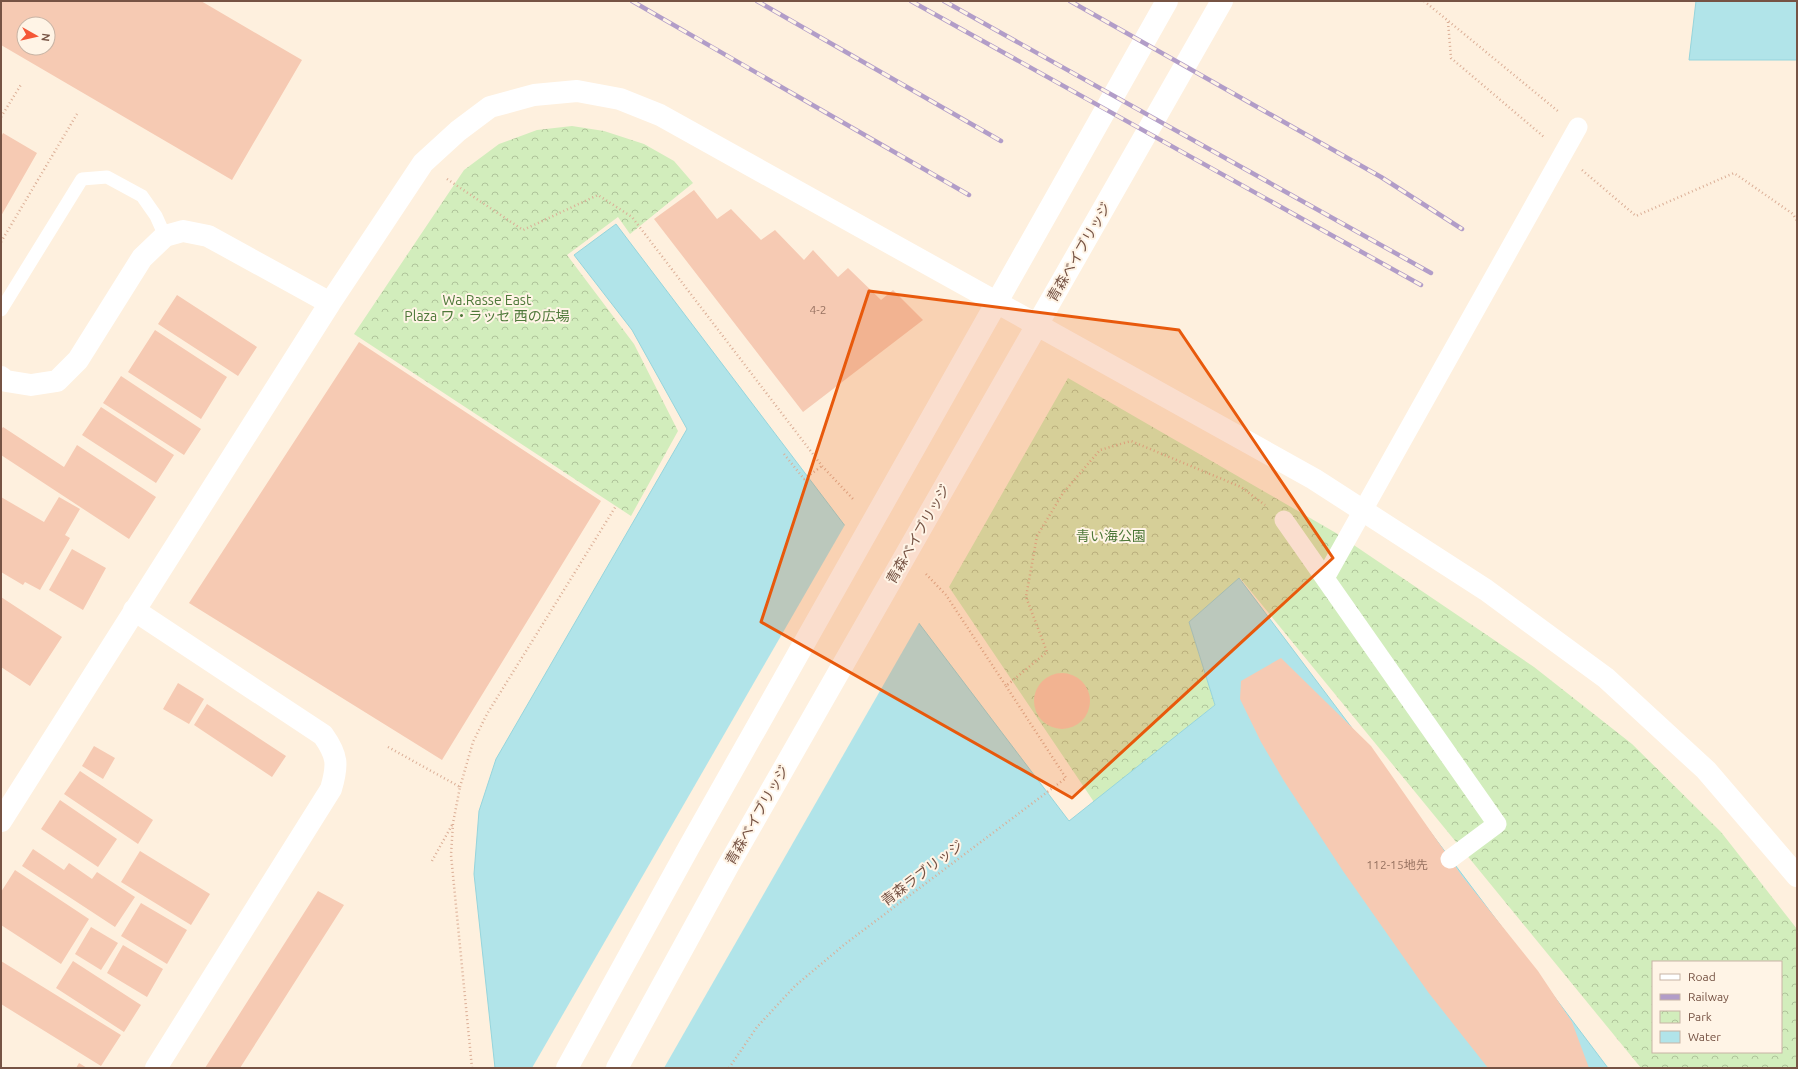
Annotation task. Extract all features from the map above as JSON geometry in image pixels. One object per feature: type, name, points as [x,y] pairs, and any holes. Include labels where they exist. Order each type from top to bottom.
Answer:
[{"type":"street","points":[[567,1068],[689,847],[1167,1]]},
{"type":"street","name":"青森ベイブリッジ","points":[[617,1068],[732,860],[1222,1]]},
{"type":"street","points":[[1,821],[330,303],[423,163],[458,131],[490,108],[534,95],[577,92],[620,99],[660,115],[1314,480],[1486,590],[1606,678],[1628,698],[1706,770],[1797,876]]},
{"type":"street","points":[[1325,578],[1578,127]]},
{"type":"street","points":[[3,382],[31,385],[57,382],[78,360],[142,258],[165,236],[183,231],[208,236],[330,303]]},
{"type":"street","points":[[1284,520],[1497,824],[1450,860]]},
{"type":"street","points":[[134,610],[323,735],[333,749],[336,770],[331,789],[156,1068]]},
{"type":"lane","points":[[1,310],[82,179],[107,177],[142,196],[156,216],[165,236]]},
{"type":"path","points":[[1424,1],[1578,127]]},
{"type":"path","points":[[1448,22],[1451,58],[1546,140]]},
{"type":"path","points":[[1,117],[22,83]]},
{"type":"path","points":[[1,242],[77,114]]},
{"type":"path","points":[[423,163],[523,230],[598,195],[632,216],[822,466],[860,505]]},
{"type":"path","points":[[1576,165],[1636,216],[1734,173],[1793,214],[1797,221]]},
{"type":"path","points":[[924,573],[946,595],[1006,686],[1047,652],[1026,597],[1037,536],[1063,493],[1100,450],[1131,441],[1241,487]]},
{"type":"path","points":[[784,454],[804,479],[822,466]]},
{"type":"path","points":[[472,1068],[451,855],[453,823],[460,787],[472,742],[487,714],[616,506]]},
{"type":"path","name":"青森ラブリッジ","points":[[729,1068],[757,1027],[795,986],[845,944],[1066,778],[1006,686]]},
{"type":"path","points":[[388,747],[460,787]]},
{"type":"path","points":[[432,860],[453,823]]},
{"type":"highlighted area","points":[[869,291],[1179,330],[1333,558],[1072,798],[761,622]]},
{"type":"green space","name":"Wa.Rasse East Plaza ワ・ラッセ 西の広場","points":[[572,126],[604,131],[644,144],[674,161],[693,183],[630,234],[618,217],[567,255],[634,344],[678,431],[631,516],[354,334],[464,170],[499,144],[537,130]]},
{"type":"green space","name":"青い海公園","points":[[1068,378],[1336,533],[1534,667],[1632,744],[1721,832],[1797,929],[1797,1068],[1641,1068],[1240,578],[1189,622],[1215,705],[1094,802],[949,587]]},
{"type":"water","points":[[1696,1],[1797,1],[1797,60],[1689,60]]},
{"type":"water","points":[[616,224],[1069,821],[1215,705],[1189,622],[1239,578],[1608,1068],[495,1068],[474,874],[479,811],[496,759],[687,429],[632,330],[574,255]]},
{"type":"pier","points":[[846,523],[920,621],[664,1068],[532,1068]]},
{"type":"building","points":[[1,1],[201,1],[302,60],[232,180],[20,56],[56,56],[56,16],[16,16],[16,54],[1,45]]},
{"type":"building","points":[[3,133],[37,153],[1,216],[1,137]]},
{"type":"building","points":[[694,190],[717,219],[731,209],[761,240],[775,230],[804,260],[813,250],[838,277],[848,268],[881,300],[893,290],[923,320],[803,412],[654,219]]},
{"type":"building","points":[[177,295],[257,347],[238,376],[158,324]]},
{"type":"building","points":[[155,330],[227,377],[201,419],[128,372]]},
{"type":"building","points":[[359,342],[601,501],[442,760],[189,603]]},
{"type":"building","points":[[121,376],[201,429],[184,455],[103,403]]},
{"type":"building","points":[[101,407],[174,455],[156,483],[82,435]]},
{"type":"building","points":[[3,427],[64,467],[77,445],[156,497],[129,539],[1,455],[1,430]]},
{"type":"building","points":[[1,497],[44,522],[59,497],[80,509],[65,535],[70,538],[40,590],[25,582],[23,585],[1,572]]},
{"type":"building","points":[[72,549],[106,568],[83,610],[49,590]]},
{"type":"building","points":[[1,597],[62,637],[30,686],[1,667]]},
{"type":"building","points":[[1281,658],[1371,746],[1462,876],[1538,971],[1572,1022],[1589,1068],[1488,1068],[1428,992],[1343,871],[1284,781],[1261,742],[1240,699],[1241,681]]},
{"type":"building","points":[[1056,673],[1068,673],[1082,681],[1090,695],[1088,712],[1082,721],[1068,729],[1056,729],[1046,724],[1039,717],[1034,707],[1034,695],[1039,685],[1046,678]]},
{"type":"building","points":[[178,683],[204,699],[189,724],[163,709]]},
{"type":"building","points":[[207,704],[286,756],[272,777],[194,725]]},
{"type":"building","points":[[94,746],[115,758],[103,779],[82,766]]},
{"type":"building","points":[[80,771],[153,820],[138,844],[64,794]]},
{"type":"building","points":[[60,800],[117,839],[98,867],[41,829]]},
{"type":"building","points":[[33,849],[64,870],[69,863],[92,879],[97,872],[135,897],[115,927],[22,866]]},
{"type":"building","points":[[140,851],[210,894],[191,925],[121,882]]},
{"type":"building","points":[[15,870],[89,919],[61,964],[1,925],[1,892]]},
{"type":"building","points":[[318,891],[344,905],[240,1068],[205,1068]]},
{"type":"building","points":[[141,903],[187,930],[167,964],[121,936]]},
{"type":"building","points":[[91,927],[118,943],[101,970],[75,954]]},
{"type":"building","points":[[123,945],[163,969],[147,997],[107,973]]},
{"type":"building","points":[[1,961],[121,1035],[101,1066],[1,1004]]},
{"type":"building","points":[[73,961],[141,1005],[124,1032],[56,988]]},
{"type":"building","points":[[79,1063],[87,1068],[76,1068]]},
{"type":"railway","points":[[632,1],[969,195]]},
{"type":"railway","points":[[757,1],[1001,141]]},
{"type":"railway","points":[[911,1],[1421,285]]},
{"type":"railway","points":[[944,1],[1431,273]]},
{"type":"railway","points":[[1070,1],[1381,177],[1462,229]]}]
